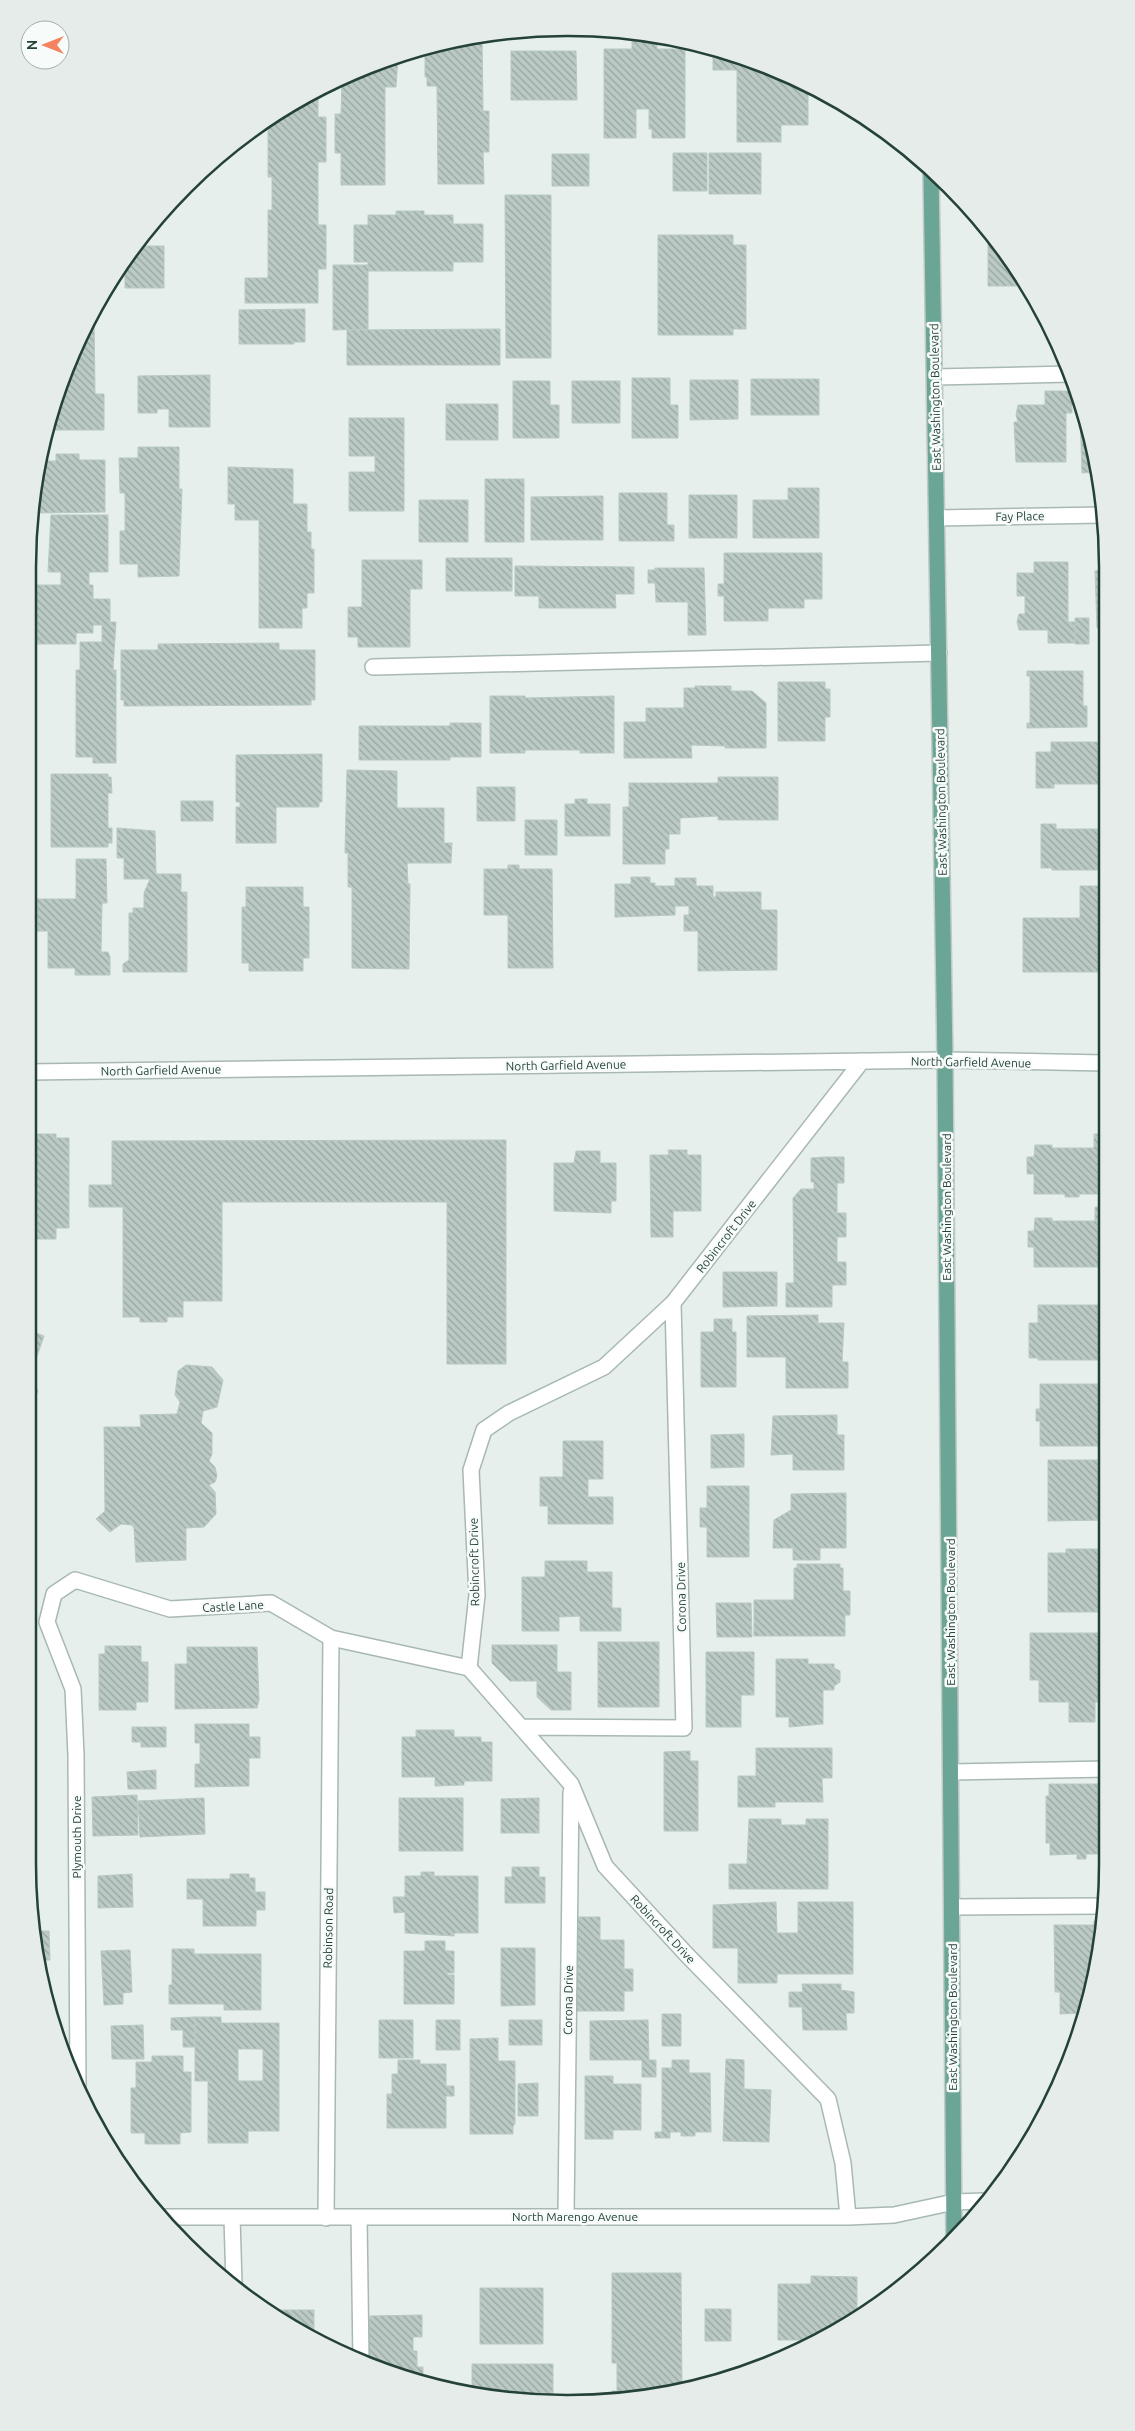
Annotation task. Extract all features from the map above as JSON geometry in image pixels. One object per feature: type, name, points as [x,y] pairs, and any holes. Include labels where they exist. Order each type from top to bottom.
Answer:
[{"type":"main road","name":"East Washington Boulevard","points":[[932,182],[945,1060],[954,2228]]},
{"type":"street","points":[[934,377],[1062,374]]},
{"type":"street","name":"Fay Place","points":[[937,518],[1096,515]]},
{"type":"street","points":[[373,667],[939,653]]},
{"type":"street","name":"North Garfield Avenue","points":[[36,1072],[945,1060],[1099,1063]]},
{"type":"street","name":"Robincroft Drive","points":[[848,2217],[843,2163],[828,2099],[687,1955],[605,1866],[571,1784],[469,1668],[477,1595],[471,1470],[484,1430],[509,1413],[604,1367],[673,1302],[862,1061]]},
{"type":"street","name":"Corona Drive","points":[[521,1727],[684,1728],[673,1302]]},
{"type":"street","name":"Castle Lane","points":[[54,1594],[75,1580],[170,1610],[271,1603],[331,1638],[469,1668]]},
{"type":"street","name":"Plymouth Drive","points":[[54,1594],[47,1622],[73,1689],[76,1755],[78,2069]]},
{"type":"street","name":"Robinson Road","points":[[326,2218],[331,1638]]},
{"type":"street","points":[[951,1772],[1099,1769]]},
{"type":"street","name":"Corona Drive","points":[[566,2215],[571,1784]]},
{"type":"street","points":[[952,1907],[1097,1906]]},
{"type":"street","name":"North Marengo Avenue","points":[[171,2217],[326,2218],[566,2215],[848,2217],[894,2215],[954,2202],[977,2201]]},
{"type":"street","points":[[232,2217],[234,2277]]},
{"type":"street","points":[[359,2217],[361,2353]]},
{"type":"building","points":[[632,40],[657,44],[657,49],[685,49],[685,138],[652,138],[652,129],[649,129],[649,109],[636,109],[636,138],[604,138],[604,49],[632,49]]},
{"type":"building","points":[[482,43],[483,111],[489,111],[489,152],[483,152],[484,184],[438,184],[437,86],[427,86],[427,77],[425,77],[425,56]]},
{"type":"building","points":[[511,51],[576,51],[577,100],[511,100]]},
{"type":"building","points":[[713,56],[771,77],[808,94],[808,125],[781,125],[781,142],[737,142],[737,70],[713,70]]},
{"type":"building","points":[[398,64],[396,87],[385,87],[385,185],[341,185],[341,153],[335,153],[335,114],[341,114],[342,87]]},
{"type":"building","points":[[318,99],[318,117],[326,117],[326,162],[318,162],[318,225],[326,225],[326,269],[318,269],[318,303],[245,303],[245,278],[268,278],[268,210],[272,210],[272,177],[268,177],[268,129]]},
{"type":"building","points":[[673,153],[707,153],[707,191],[673,191]]},
{"type":"building","points":[[709,153],[761,153],[761,194],[709,194]]},
{"type":"building","points":[[552,154],[589,154],[589,186],[552,186]]},
{"type":"building","points":[[505,195],[551,195],[551,358],[506,358]]},
{"type":"building","points":[[396,211],[424,211],[424,215],[453,215],[453,224],[483,224],[483,262],[453,262],[453,271],[368,271],[368,329],[333,330],[333,265],[368,265],[368,262],[354,262],[354,225],[368,225],[368,215],[396,215]]},
{"type":"building","points":[[658,235],[733,235],[733,245],[746,245],[746,329],[733,329],[733,335],[658,335]]},
{"type":"building","points":[[988,243],[1018,286],[988,286]]},
{"type":"building","points":[[145,246],[164,246],[164,288],[125,288],[125,274]]},
{"type":"building","points":[[305,309],[305,342],[294,342],[294,344],[239,344],[239,310]]},
{"type":"building","points":[[94,327],[95,394],[104,394],[104,430],[54,430],[64,397]]},
{"type":"building","points":[[500,329],[500,365],[347,365],[347,330]]},
{"type":"building","points":[[210,375],[210,427],[169,427],[169,409],[157,409],[157,413],[138,413],[138,376]]},
{"type":"building","points":[[632,378],[670,378],[670,405],[678,405],[678,438],[632,438]]},
{"type":"building","points":[[751,379],[819,379],[819,415],[751,415]]},
{"type":"building","points":[[690,380],[738,380],[738,419],[690,420]]},
{"type":"building","points":[[513,381],[550,381],[550,405],[559,405],[559,438],[513,438]]},
{"type":"building","points":[[572,381],[620,381],[620,423],[572,423]]},
{"type":"building","points":[[1045,391],[1069,391],[1072,400],[1072,413],[1066,413],[1066,462],[1016,462],[1014,422],[1018,422],[1016,415],[1018,405],[1045,405]]},
{"type":"building","points":[[446,404],[498,404],[498,440],[446,440]]},
{"type":"building","points":[[349,418],[404,418],[404,511],[349,511],[349,472],[375,472],[375,456],[349,456]]},
{"type":"building","points":[[1081,428],[1090,472],[1082,473]]},
{"type":"building","points":[[138,447],[179,447],[179,489],[182,489],[179,576],[138,577],[138,564],[120,564],[120,531],[125,531],[125,493],[120,493],[119,458],[138,458]]},
{"type":"building","points":[[56,454],[79,454],[79,460],[105,460],[105,512],[39,513],[47,461],[56,461]]},
{"type":"building","points":[[228,467],[293,469],[293,504],[307,504],[307,532],[311,532],[311,549],[314,549],[314,593],[307,593],[307,608],[302,608],[302,628],[259,628],[259,520],[235,520],[235,504],[228,504]]},
{"type":"building","points":[[485,479],[524,479],[524,542],[485,542]]},
{"type":"building","points":[[788,488],[819,488],[819,538],[753,538],[753,500],[788,500]]},
{"type":"building","points":[[619,493],[667,493],[667,525],[674,525],[674,541],[619,541]]},
{"type":"building","points":[[689,495],[737,495],[737,538],[689,538]]},
{"type":"building","points":[[603,496],[603,540],[531,540],[531,497]]},
{"type":"building","points":[[419,500],[468,500],[468,542],[419,542]]},
{"type":"building","points":[[51,515],[108,515],[108,572],[89,572],[89,585],[93,585],[93,599],[110,599],[110,622],[116,622],[113,670],[116,670],[116,763],[93,763],[93,757],[76,757],[76,670],[80,670],[80,642],[102,642],[102,625],[93,625],[93,633],[76,633],[76,644],[36,644],[36,585],[61,585],[61,572],[48,572]]},
{"type":"building","points":[[724,553],[822,553],[822,599],[804,599],[804,608],[768,608],[768,621],[724,621],[724,596],[718,596],[718,584],[724,584]]},
{"type":"building","points":[[446,558],[512,558],[512,591],[446,591]]},
{"type":"building","points":[[362,560],[422,560],[422,589],[410,589],[410,647],[358,647],[358,637],[348,637],[348,607],[362,607]]},
{"type":"building","points":[[1034,562],[1068,562],[1068,622],[1075,622],[1075,643],[1048,643],[1048,630],[1019,630],[1017,622],[1019,614],[1025,614],[1025,596],[1017,596],[1017,573],[1034,573]]},
{"type":"building","points":[[515,566],[634,567],[634,594],[615,594],[616,608],[539,608],[539,596],[515,596]]},
{"type":"building","points":[[655,568],[704,568],[706,635],[688,635],[688,602],[656,602],[655,583],[648,583],[648,570],[655,570]]},
{"type":"building","points":[[1099,570],[1099,628],[1097,628],[1095,571]]},
{"type":"building","points":[[1075,618],[1089,618],[1089,644],[1075,644]]},
{"type":"building","points":[[279,643],[279,650],[315,650],[315,700],[311,700],[311,705],[124,706],[124,700],[121,700],[121,650],[158,650],[158,644]]},
{"type":"building","points":[[1027,671],[1083,671],[1083,706],[1087,706],[1087,727],[1027,728],[1027,723],[1030,723],[1030,676],[1027,676]]},
{"type":"building","points":[[778,682],[825,682],[825,689],[830,689],[830,717],[825,717],[825,741],[778,741]]},
{"type":"building","points":[[695,686],[731,686],[731,691],[752,691],[766,703],[766,748],[725,748],[725,746],[691,745],[692,758],[624,758],[624,722],[646,722],[646,708],[684,708],[684,688],[695,688]]},
{"type":"building","points":[[490,696],[525,696],[525,698],[614,696],[614,753],[580,753],[580,750],[525,750],[525,753],[490,753]]},
{"type":"building","points":[[450,723],[481,723],[481,757],[450,757],[450,760],[359,760],[359,726],[450,726]]},
{"type":"building","points":[[1051,742],[1099,742],[1099,784],[1054,784],[1054,788],[1036,788],[1036,752],[1051,752]]},
{"type":"building","points":[[322,754],[322,802],[319,802],[319,807],[276,807],[276,843],[236,843],[236,807],[240,807],[240,802],[236,802],[236,755]]},
{"type":"building","points":[[347,770],[397,771],[397,808],[444,808],[444,843],[452,843],[451,863],[407,863],[408,884],[410,884],[409,969],[352,968],[352,887],[348,887],[348,853],[345,853]]},
{"type":"building","points":[[51,774],[108,774],[108,777],[111,777],[112,793],[108,793],[108,828],[112,828],[112,843],[108,843],[108,847],[51,847]]},
{"type":"building","points":[[718,777],[778,777],[778,820],[718,820],[718,816],[680,818],[680,834],[669,834],[669,849],[665,849],[665,864],[623,864],[623,807],[629,807],[629,783],[718,783]]},
{"type":"building","points":[[477,787],[515,787],[515,821],[477,821]]},
{"type":"building","points":[[575,799],[587,799],[587,804],[610,804],[610,836],[565,836],[565,804],[575,804]]},
{"type":"building","points":[[181,801],[213,801],[213,821],[181,821]]},
{"type":"building","points":[[525,820],[557,820],[557,855],[525,855]]},
{"type":"building","points":[[1041,824],[1056,824],[1056,829],[1099,829],[1099,870],[1052,870],[1052,868],[1041,868]]},
{"type":"building","points":[[117,828],[155,831],[156,874],[181,874],[181,892],[187,892],[187,972],[123,972],[123,964],[129,960],[129,913],[133,913],[133,908],[144,908],[144,893],[150,879],[124,879],[124,858],[117,858]]},
{"type":"building","points":[[76,859],[106,859],[107,903],[102,903],[101,952],[108,952],[110,957],[110,975],[75,975],[75,968],[48,968],[48,931],[37,931],[37,899],[76,899]]},
{"type":"building","points":[[508,865],[519,865],[519,869],[552,869],[553,968],[508,968],[508,915],[484,915],[484,869],[508,869]]},
{"type":"building","points":[[631,877],[650,877],[650,883],[655,883],[655,886],[675,886],[675,878],[696,878],[696,886],[713,886],[713,897],[716,897],[716,892],[761,892],[761,910],[777,910],[777,970],[698,971],[698,931],[684,931],[684,915],[689,915],[689,906],[675,906],[675,915],[615,917],[615,884],[631,884]]},
{"type":"building","points":[[1080,886],[1099,886],[1099,972],[1023,972],[1023,918],[1080,918]]},
{"type":"building","points":[[246,887],[303,887],[303,907],[309,907],[309,958],[303,958],[303,971],[249,971],[249,963],[242,963],[242,907],[246,907]]},
{"type":"building","points":[[36,1134],[56,1134],[56,1138],[69,1138],[69,1228],[56,1228],[56,1239],[36,1239]]},
{"type":"building","points":[[1094,1134],[1099,1134],[1099,1194],[1079,1194],[1079,1197],[1065,1197],[1065,1194],[1034,1194],[1034,1174],[1027,1174],[1027,1157],[1034,1157],[1035,1145],[1052,1145],[1052,1148],[1094,1148]]},
{"type":"building","points":[[506,1140],[506,1364],[447,1364],[447,1202],[222,1202],[222,1301],[183,1301],[183,1317],[167,1317],[167,1322],[140,1322],[140,1317],[123,1317],[123,1207],[89,1207],[89,1185],[112,1185],[112,1141]]},
{"type":"building","points":[[668,1150],[687,1150],[687,1155],[701,1155],[701,1211],[673,1211],[673,1237],[651,1237],[650,1155],[669,1155]]},
{"type":"building","points":[[576,1151],[600,1151],[600,1163],[616,1163],[616,1201],[611,1201],[611,1213],[554,1211],[554,1163],[574,1163]]},
{"type":"building","points":[[844,1157],[844,1183],[837,1183],[837,1213],[846,1213],[846,1237],[837,1237],[837,1262],[846,1262],[846,1285],[832,1285],[832,1307],[786,1307],[786,1283],[794,1283],[793,1198],[801,1189],[814,1189],[814,1182],[811,1182],[811,1158]]},
{"type":"building","points":[[1095,1207],[1099,1207],[1099,1267],[1034,1267],[1034,1247],[1028,1247],[1028,1231],[1034,1231],[1035,1218],[1052,1218],[1052,1221],[1095,1221]]},
{"type":"building","points":[[723,1272],[777,1272],[777,1306],[723,1307]]},
{"type":"building","points":[[1038,1305],[1099,1305],[1099,1360],[1038,1360],[1038,1358],[1029,1358],[1029,1323],[1038,1323]]},
{"type":"building","points":[[818,1315],[818,1323],[844,1323],[842,1362],[848,1362],[848,1388],[786,1388],[786,1357],[747,1357],[747,1316]]},
{"type":"building","points":[[714,1319],[732,1319],[732,1332],[736,1332],[736,1387],[701,1387],[701,1332],[714,1332]]},
{"type":"building","points":[[36,1333],[44,1336],[36,1359]]},
{"type":"building","points":[[186,1365],[212,1367],[223,1380],[217,1407],[203,1411],[201,1423],[212,1433],[212,1454],[209,1461],[215,1467],[217,1476],[215,1482],[209,1485],[215,1492],[216,1514],[204,1527],[186,1528],[186,1560],[136,1562],[134,1528],[132,1525],[121,1524],[110,1532],[96,1519],[105,1511],[104,1427],[141,1427],[140,1415],[177,1414],[180,1402],[175,1395],[178,1371]]},
{"type":"building","points":[[1040,1384],[1099,1384],[1099,1446],[1040,1446],[1040,1421],[1036,1421],[1036,1409],[1040,1409]]},
{"type":"building","points":[[837,1415],[837,1435],[844,1435],[844,1470],[793,1470],[793,1454],[771,1455],[773,1416]]},
{"type":"building","points":[[744,1434],[744,1467],[711,1468],[711,1435]]},
{"type":"building","points":[[563,1441],[603,1441],[603,1479],[588,1479],[588,1497],[613,1497],[613,1524],[548,1524],[548,1506],[540,1506],[540,1477],[563,1477]]},
{"type":"building","points":[[1048,1460],[1099,1460],[1099,1520],[1048,1521]]},
{"type":"building","points":[[707,1486],[749,1486],[749,1557],[707,1557],[707,1527],[700,1527],[700,1508],[707,1508]]},
{"type":"building","points":[[846,1493],[846,1548],[820,1548],[820,1560],[793,1560],[793,1548],[773,1548],[774,1520],[791,1510],[791,1494]]},
{"type":"building","points":[[1066,1549],[1099,1549],[1099,1612],[1048,1612],[1048,1553],[1066,1553]]},
{"type":"building","points":[[545,1561],[587,1561],[587,1572],[612,1572],[612,1608],[621,1608],[621,1631],[580,1631],[580,1616],[559,1617],[559,1631],[522,1631],[522,1577],[545,1577]]},
{"type":"building","points":[[797,1564],[840,1564],[840,1568],[843,1568],[843,1591],[850,1591],[850,1615],[845,1615],[845,1636],[754,1636],[754,1600],[794,1600],[794,1568],[797,1568]]},
{"type":"building","points":[[716,1603],[751,1603],[752,1637],[717,1637]]},
{"type":"building","points":[[1030,1633],[1099,1633],[1099,1702],[1095,1702],[1095,1722],[1069,1722],[1069,1702],[1039,1702],[1039,1680],[1030,1680]]},
{"type":"building","points":[[598,1642],[659,1642],[659,1707],[598,1707]]},
{"type":"building","points":[[492,1645],[557,1645],[557,1672],[571,1672],[571,1710],[551,1710],[537,1697],[537,1681],[510,1681],[492,1663]]},
{"type":"building","points":[[105,1646],[141,1646],[141,1662],[148,1662],[148,1702],[136,1702],[136,1710],[99,1710],[99,1654],[105,1654]]},
{"type":"building","points":[[187,1647],[257,1647],[259,1700],[257,1708],[175,1709],[175,1664],[187,1664]]},
{"type":"building","points":[[706,1652],[754,1652],[754,1695],[741,1695],[741,1727],[706,1727]]},
{"type":"building","points":[[776,1659],[808,1659],[808,1664],[834,1664],[834,1668],[840,1671],[840,1682],[834,1686],[834,1690],[823,1690],[823,1724],[789,1727],[789,1717],[776,1717]]},
{"type":"building","points":[[195,1724],[249,1724],[249,1737],[260,1737],[260,1758],[249,1758],[249,1786],[195,1787],[195,1764],[200,1764],[200,1743],[195,1743]]},
{"type":"building","points":[[132,1727],[166,1727],[166,1747],[141,1747],[141,1742],[132,1742]]},
{"type":"building","points":[[416,1730],[454,1730],[454,1737],[481,1737],[481,1742],[492,1742],[492,1781],[464,1781],[464,1785],[435,1786],[435,1777],[402,1777],[402,1737],[416,1737]]},
{"type":"building","points":[[756,1748],[832,1748],[832,1778],[822,1778],[823,1802],[775,1802],[775,1807],[738,1807],[738,1776],[756,1776]]},
{"type":"building","points":[[690,1751],[690,1761],[698,1761],[698,1831],[664,1831],[664,1752]]},
{"type":"building","points":[[156,1770],[156,1789],[128,1789],[127,1772]]},
{"type":"building","points":[[1049,1784],[1098,1784],[1099,1854],[1086,1854],[1086,1859],[1077,1859],[1077,1854],[1050,1855],[1050,1843],[1046,1843],[1046,1796],[1049,1796]]},
{"type":"building","points":[[137,1795],[138,1835],[93,1836],[92,1797]]},
{"type":"building","points":[[204,1798],[205,1834],[140,1837],[138,1801]]},
{"type":"building","points":[[399,1798],[463,1798],[463,1851],[399,1851]]},
{"type":"building","points":[[539,1798],[539,1833],[501,1833],[501,1799]]},
{"type":"building","points":[[749,1819],[781,1819],[781,1825],[806,1825],[806,1819],[828,1819],[828,1889],[729,1889],[729,1864],[747,1864]]},
{"type":"building","points":[[512,1867],[539,1867],[539,1877],[545,1877],[545,1903],[505,1903],[505,1877],[512,1877]]},
{"type":"building","points":[[421,1872],[434,1872],[434,1876],[478,1876],[478,1933],[454,1933],[454,1936],[405,1933],[405,1912],[394,1913],[393,1897],[405,1897],[405,1876],[421,1876]]},
{"type":"building","points":[[132,1874],[133,1907],[98,1908],[98,1876]]},
{"type":"building","points":[[230,1874],[249,1874],[249,1878],[255,1878],[255,1892],[265,1892],[265,1910],[256,1910],[256,1926],[203,1926],[203,1899],[187,1899],[187,1879],[230,1879]]},
{"type":"building","points":[[776,1902],[777,1933],[798,1933],[798,1902],[853,1902],[853,1974],[777,1974],[777,1983],[738,1983],[738,1948],[713,1948],[713,1905]]},
{"type":"building","points":[[574,1917],[600,1917],[600,1940],[624,1940],[624,1969],[633,1969],[633,1991],[624,1991],[624,2011],[574,2011]]},
{"type":"building","points":[[1095,1921],[1089,1967],[1077,2013],[1060,2014],[1060,1992],[1055,1992],[1054,1925],[1094,1925]]},
{"type":"building","points":[[41,1931],[49,1931],[50,1960],[45,1960]]},
{"type":"building","points":[[425,1941],[445,1941],[445,1951],[454,1951],[454,1973],[447,1973],[447,1975],[454,1975],[454,2004],[404,2004],[404,1951],[425,1951]]},
{"type":"building","points":[[501,1948],[535,1948],[535,2005],[501,2006]]},
{"type":"building","points":[[172,1949],[194,1949],[194,1954],[261,1954],[261,2010],[224,2010],[224,2004],[169,2004],[169,1985],[172,1985]]},
{"type":"building","points":[[130,1950],[132,1992],[123,1993],[123,2004],[104,2005],[101,1951]]},
{"type":"building","points":[[802,1984],[841,1984],[841,1990],[854,1992],[854,2013],[846,2013],[847,2030],[803,2030],[802,2007],[789,2007],[789,1992],[803,1992]]},
{"type":"building","points":[[662,2014],[681,2014],[681,2046],[662,2046]]},
{"type":"building","points":[[195,2017],[221,2017],[221,2023],[279,2023],[279,2131],[248,2131],[248,2143],[208,2143],[208,2081],[195,2081]],"holes":[[[238,2049],[263,2049],[263,2081],[238,2081]]]},
{"type":"building","points":[[195,2017],[195,2047],[183,2047],[183,2030],[171,2030],[171,2018]]},
{"type":"building","points":[[379,2020],[413,2020],[413,2058],[379,2058]]},
{"type":"building","points":[[436,2020],[460,2020],[460,2050],[436,2050]]},
{"type":"building","points":[[509,2020],[542,2020],[542,2045],[509,2045]]},
{"type":"building","points":[[648,2020],[649,2060],[656,2060],[656,2077],[642,2077],[642,2060],[590,2060],[590,2021]]},
{"type":"building","points":[[143,2025],[144,2059],[112,2059],[111,2026]]},
{"type":"building","points":[[498,2038],[498,2061],[515,2061],[515,2124],[513,2126],[513,2134],[470,2134],[470,2039]]},
{"type":"building","points":[[152,2056],[183,2056],[183,2072],[191,2072],[191,2132],[180,2133],[180,2144],[145,2144],[145,2133],[131,2133],[131,2088],[136,2088],[136,2062],[152,2062]]},
{"type":"building","points":[[726,2059],[744,2060],[744,2089],[771,2090],[769,2142],[723,2141]]},
{"type":"building","points":[[398,2060],[420,2060],[420,2064],[446,2064],[446,2086],[454,2086],[454,2096],[446,2096],[446,2128],[387,2128],[387,2094],[392,2094],[392,2074],[398,2074]]},
{"type":"building","points":[[672,2060],[689,2060],[689,2073],[710,2073],[711,2132],[695,2132],[695,2136],[681,2136],[681,2132],[670,2132],[670,2138],[655,2138],[655,2132],[662,2132],[662,2068],[672,2068]]},
{"type":"building","points":[[585,2076],[613,2076],[613,2084],[641,2084],[641,2130],[613,2130],[613,2139],[585,2139]]},
{"type":"building","points":[[538,2083],[538,2116],[518,2116],[518,2084]]},
{"type":"building","points":[[612,2273],[681,2273],[682,2382],[612,2393],[612,2391],[617,2391],[617,2363],[612,2363]]},
{"type":"building","points":[[811,2276],[857,2277],[857,2309],[802,2340],[778,2340],[778,2284],[811,2284]]},
{"type":"building","points":[[480,2288],[543,2288],[543,2344],[480,2344]]},
{"type":"building","points":[[705,2309],[731,2309],[731,2341],[705,2341]]},
{"type":"building","points":[[280,2310],[314,2310],[314,2330]]},
{"type":"building","points":[[422,2315],[422,2337],[413,2337],[413,2351],[417,2351],[417,2367],[423,2367],[423,2375],[368,2355],[370,2316]]},
{"type":"building","points":[[472,2364],[553,2364],[553,2395],[472,2386]]}]
